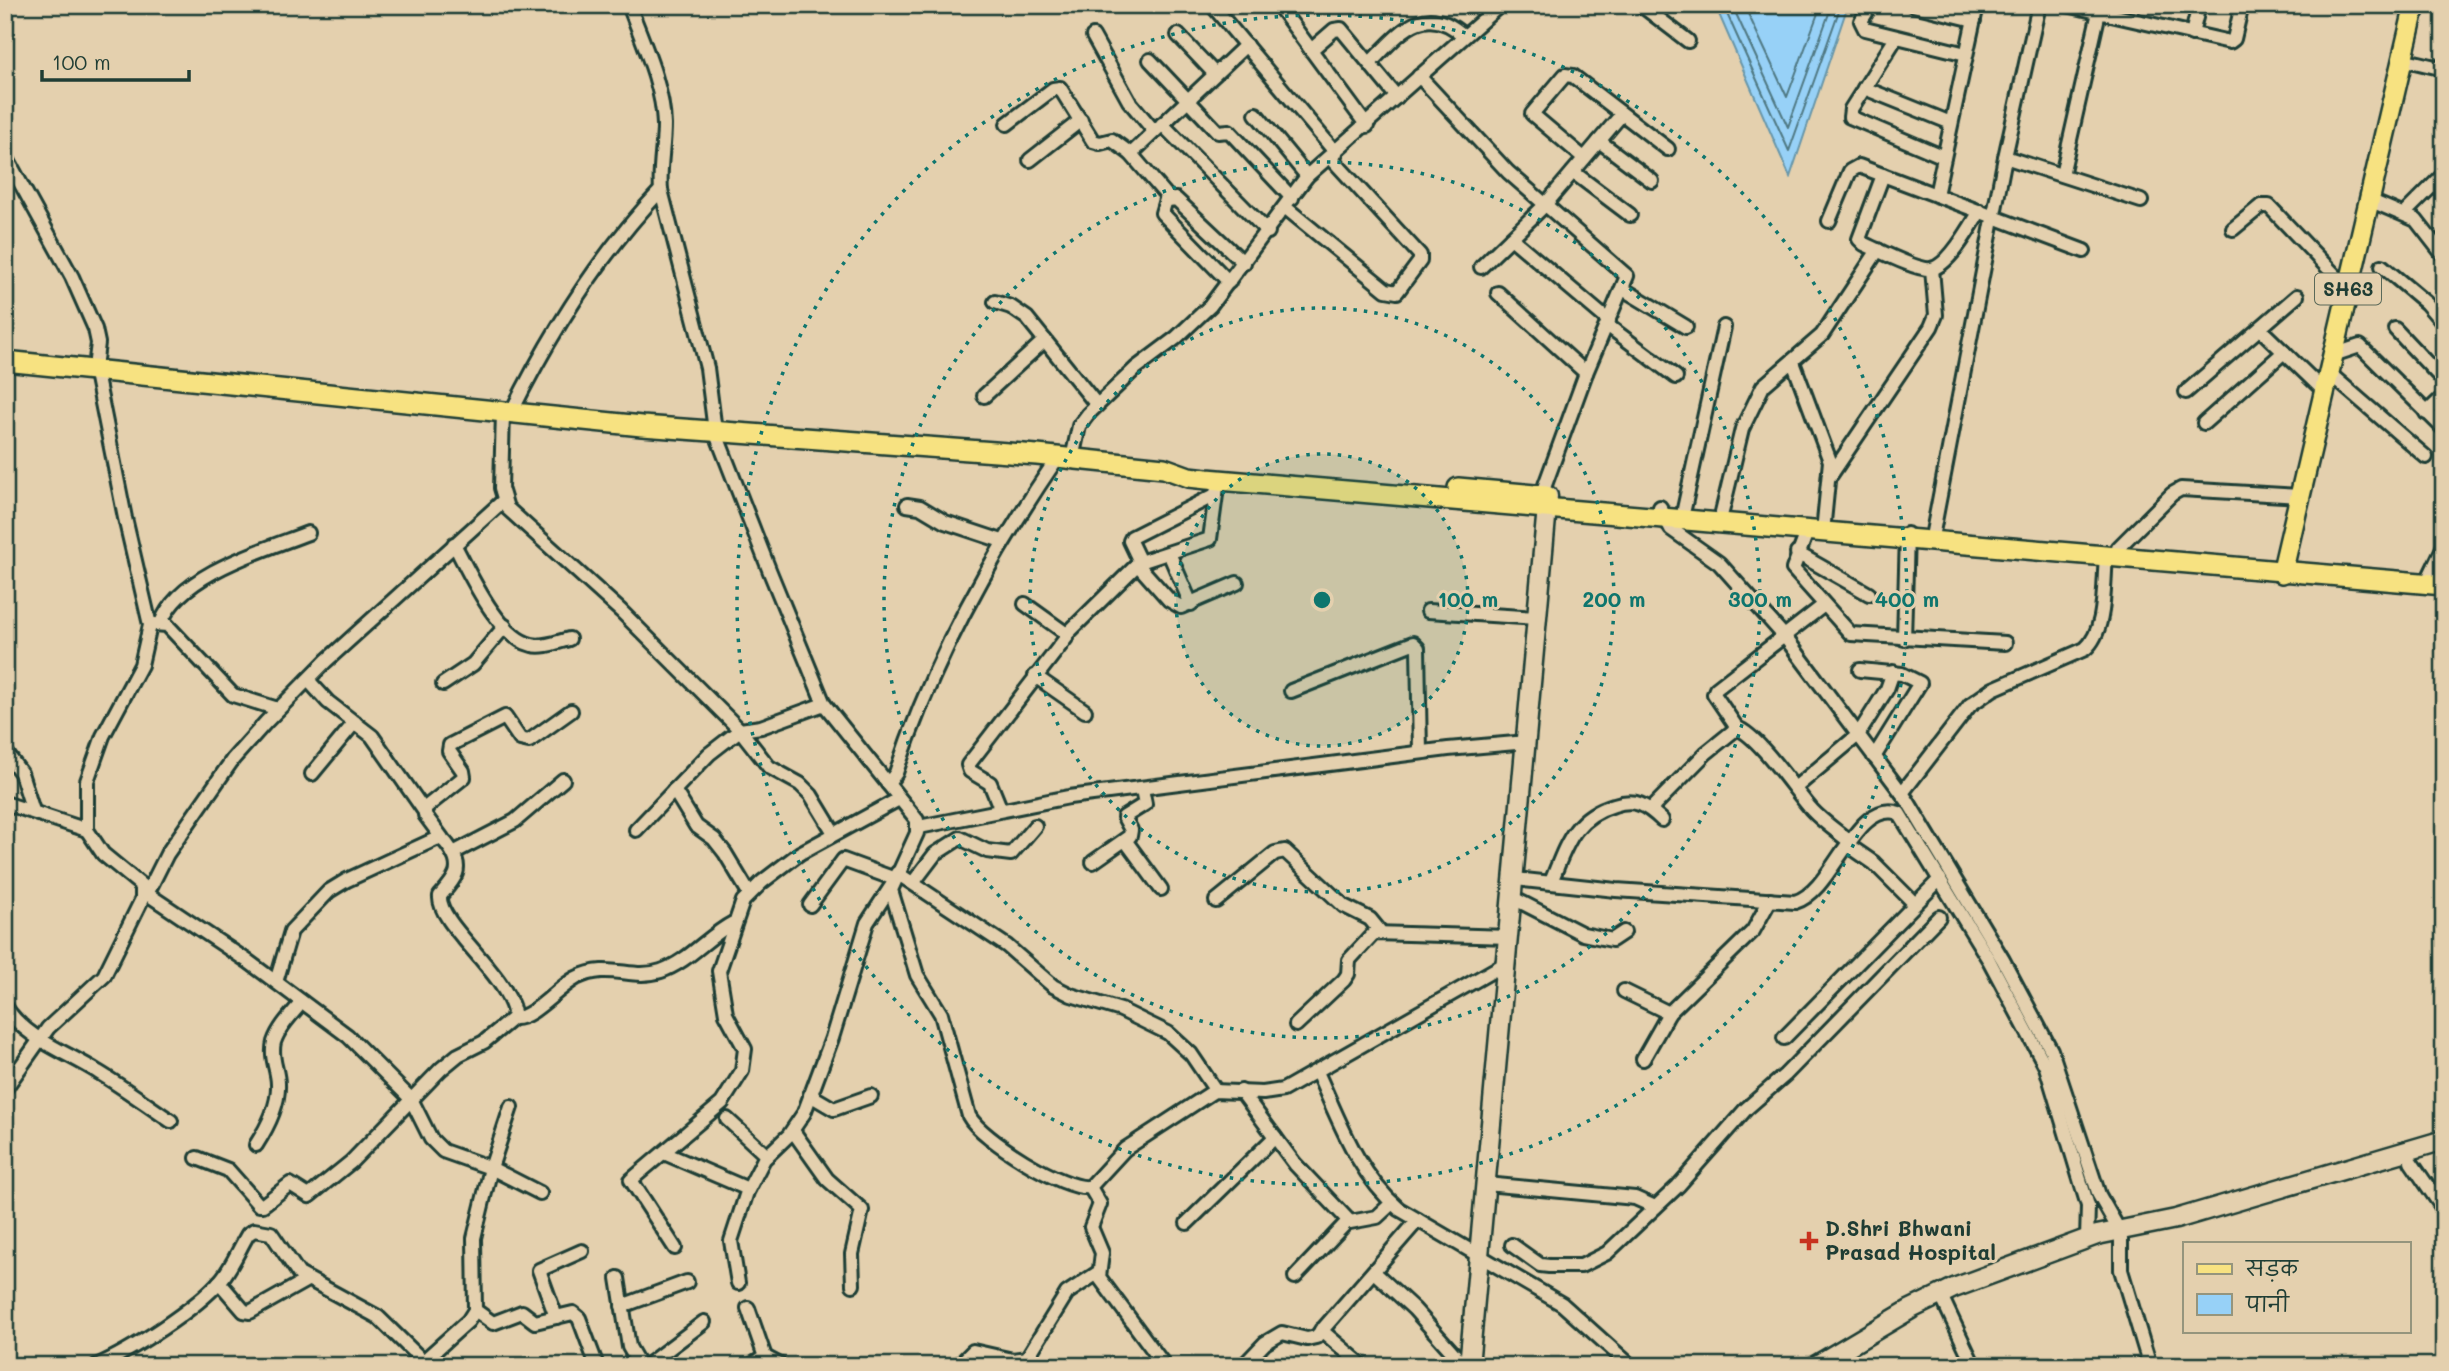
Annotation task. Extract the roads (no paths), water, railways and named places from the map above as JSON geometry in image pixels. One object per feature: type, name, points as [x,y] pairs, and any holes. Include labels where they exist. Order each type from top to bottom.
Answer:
[{"type":"main road","name":"SH63","points":[[2283,568],[2415,5]]},
{"type":"main road","points":[[5,361],[715,431],[1164,468],[1191,465],[1545,500],[1807,532],[1907,535],[2439,579]]},
{"type":"main road","points":[[1164,468],[1217,488],[1545,500]]},
{"type":"main road","points":[[1662,513],[1684,509],[1722,512],[1824,522],[1907,535],[1933,532],[2112,553]]},
{"type":"street","points":[[629,5],[662,105],[664,127],[659,168],[661,190],[707,368],[715,431],[824,704],[919,827]]},
{"type":"street","points":[[1150,60],[1218,132],[1229,131],[1289,203],[1386,290],[1397,292],[1420,261],[1420,256],[1334,156],[1212,5]]},
{"type":"street","points":[[1295,5],[1281,10],[1311,50],[1362,131]]},
{"type":"street","points":[[888,784],[896,773],[942,657],[1002,541],[1065,458],[1079,426],[1136,368],[1193,323],[1244,263],[1307,176],[1334,156],[1500,5]]},
{"type":"street","points":[[1641,5],[1688,41]]},
{"type":"street","points":[[1871,5],[1861,21],[1861,27],[1966,54]]},
{"type":"street","points":[[1913,5],[1974,20]]},
{"type":"street","points":[[1936,195],[1977,5]]},
{"type":"street","points":[[1933,532],[1994,216],[2039,5]]},
{"type":"street","points":[[2067,5],[2104,10],[2232,42],[2242,5]]},
{"type":"street","points":[[2192,34],[2199,5]]},
{"type":"street","points":[[2062,175],[2104,10]]},
{"type":"street","points":[[1370,63],[1406,27],[1424,17],[1445,19],[1465,36]]},
{"type":"street","points":[[1311,50],[1334,30],[1341,29],[1397,97]]},
{"type":"street","points":[[1178,35],[1215,74]]},
{"type":"street","points":[[1093,37],[1129,101],[1268,232]]},
{"type":"street","points":[[1896,38],[1851,109],[1854,120],[1944,157]]},
{"type":"street","points":[[1131,154],[1246,46]]},
{"type":"street","points":[[2402,60],[2444,69]]},
{"type":"street","points":[[1419,76],[1470,134],[1544,206],[1625,272],[1627,280],[1586,373],[1545,500],[1508,962],[1479,1256],[1462,1360]]},
{"type":"street","points":[[1584,158],[1532,114],[1562,77],[1573,76],[1668,149]]},
{"type":"street","points":[[1007,124],[1056,88],[1062,90],[1097,143],[1112,140],[1131,154],[1168,200]]},
{"type":"street","points":[[1864,88],[1951,123]]},
{"type":"street","points":[[1256,114],[1307,176]]},
{"type":"street","points":[[1481,267],[1544,206],[1622,114]]},
{"type":"street","points":[[1030,160],[1081,120]]},
{"type":"street","points":[[1599,141],[1652,181]]},
{"type":"street","points":[[5,155],[72,277],[95,329],[98,344],[95,368],[125,518],[156,624],[233,695],[278,709]]},
{"type":"street","points":[[2006,157],[2141,201]]},
{"type":"street","points":[[1829,221],[1852,168],[1859,166],[2084,251]]},
{"type":"street","points":[[1573,172],[1630,215]]},
{"type":"street","points":[[2405,213],[2444,174]]},
{"type":"street","points":[[1883,175],[1859,235],[1861,242],[1931,269]]},
{"type":"street","points":[[661,190],[613,244],[592,274],[507,412],[500,467],[503,501],[544,543],[621,611],[740,730],[769,767],[800,784],[811,795],[834,833]]},
{"type":"street","points":[[1168,200],[1176,199],[1244,263]]},
{"type":"street","points":[[1168,200],[1162,213],[1229,282]]},
{"type":"street","points":[[2369,200],[2405,213],[2416,220],[2444,256]]},
{"type":"street","points":[[2233,229],[2261,206],[2269,206],[2348,289]]},
{"type":"street","points":[[1931,269],[1956,247],[1980,211]]},
{"type":"street","points":[[1511,238],[1608,323],[1676,377]]},
{"type":"street","points":[[1722,512],[1733,459],[1752,405],[1763,386],[1822,335],[1878,250]]},
{"type":"street","points":[[2382,267],[2426,303],[2444,324]]},
{"type":"street","points":[[1831,475],[1931,327],[1936,315],[1931,269]]},
{"type":"street","points":[[1623,289],[1686,327]]},
{"type":"street","points":[[1498,293],[1586,373]]},
{"type":"street","points":[[2186,392],[2297,296]]},
{"type":"street","points":[[995,302],[1020,312],[1097,405]]},
{"type":"street","points":[[1684,509],[1724,327]]},
{"type":"street","points":[[2260,329],[2284,352],[2329,373],[2426,457]]},
{"type":"street","points":[[2395,329],[2444,381]]},
{"type":"street","points":[[984,396],[1045,340]]},
{"type":"street","points":[[2329,373],[2360,346],[2444,429]]},
{"type":"street","points":[[2204,423],[2284,352]]},
{"type":"street","points":[[1793,362],[1826,449],[1831,475],[1824,522]]},
{"type":"street","points":[[2426,413],[2442,400]]},
{"type":"street","points":[[1001,810],[990,783],[971,771],[968,765],[1066,635],[1138,563],[1212,537],[1217,488]]},
{"type":"street","points":[[1217,488],[1132,537],[1130,541],[1138,563],[1171,601],[1181,607],[1237,583]]},
{"type":"street","points":[[1515,879],[1616,890],[1795,902],[1807,896],[1867,820],[1901,802],[1970,705],[1993,689],[2085,649],[2093,642],[2112,553],[2172,494],[2182,489],[2300,496]]},
{"type":"street","points":[[5,1089],[40,1039],[104,976],[145,892],[167,854],[233,759],[307,680],[503,501]]},
{"type":"street","points":[[907,505],[920,507],[945,522],[978,535],[1002,541]]},
{"type":"street","points":[[1662,513],[1682,538],[1719,563],[1874,757],[2003,960],[2051,1049],[2099,1195],[2106,1237]]},
{"type":"street","points":[[1807,532],[1793,569],[1851,634],[2005,643]]},
{"type":"street","points":[[308,533],[208,575],[156,624],[141,665],[103,736],[87,781],[87,830],[103,854],[142,886],[145,892],[276,982],[348,1036],[411,1099],[435,1144],[454,1156],[491,1168],[540,1193]]},
{"type":"street","points":[[1904,639],[1907,535]]},
{"type":"street","points":[[454,544],[482,596],[505,626],[523,642],[533,646],[569,639]]},
{"type":"street","points":[[2439,579],[2444,546]]},
{"type":"street","points":[[1169,553],[1191,604]]},
{"type":"street","points":[[1797,553],[1869,594]]},
{"type":"street","points":[[1025,604],[1066,635]]},
{"type":"street","points":[[1824,605],[1714,692],[1737,729],[1745,732],[1814,812],[1874,863],[1915,904]]},
{"type":"street","points":[[1428,611],[1537,618]]},
{"type":"street","points":[[443,684],[473,664],[505,626]]},
{"type":"street","points":[[1291,691],[1413,643],[1418,648],[1420,752]]},
{"type":"street","points":[[1860,670],[1893,672],[1916,680],[1919,688],[1874,757]]},
{"type":"street","points":[[1795,788],[1856,737],[1887,689],[1893,672]]},
{"type":"street","points":[[1035,676],[1085,711]]},
{"type":"street","points":[[307,680],[328,702],[372,736],[453,853],[458,873],[440,896],[441,908],[453,927],[497,976],[513,1006],[513,1018]]},
{"type":"street","points":[[636,830],[709,754],[740,730],[761,727],[824,704]]},
{"type":"street","points":[[425,811],[426,805],[465,774],[449,751],[450,745],[505,717],[520,739],[529,741],[571,711]]},
{"type":"street","points":[[312,774],[355,722]]},
{"type":"street","points":[[1651,810],[1706,753],[1737,729]]},
{"type":"street","points":[[919,827],[1069,797],[1420,752],[1527,742]]},
{"type":"street","points":[[5,751],[21,773],[33,811]]},
{"type":"street","points":[[453,853],[515,821],[563,780]]},
{"type":"street","points":[[1093,862],[1125,841],[1131,833],[1126,814],[1145,804],[1142,789]]},
{"type":"street","points":[[674,790],[696,826],[714,839],[725,853],[748,893]]},
{"type":"street","points":[[675,1248],[631,1180],[722,1103],[742,1071],[745,1049],[726,1014],[719,971],[733,923],[748,893],[800,853],[899,799]]},
{"type":"street","points":[[1901,802],[1904,819],[1996,972],[2046,1067],[2088,1206],[2121,1270],[2150,1366]]},
{"type":"street","points":[[5,803],[87,830]]},
{"type":"street","points":[[1551,882],[1568,842],[1590,813],[1622,803],[1642,803],[1662,820]]},
{"type":"street","points":[[913,883],[935,854],[960,838],[987,851],[1011,854],[1035,826]]},
{"type":"street","points":[[738,1283],[731,1241],[748,1189],[767,1156],[793,1131],[832,1038],[869,919],[895,879],[919,827]]},
{"type":"street","points":[[276,982],[285,941],[291,931],[330,891],[347,880],[432,840],[442,838]]},
{"type":"street","points":[[1125,841],[1160,889]]},
{"type":"street","points":[[1216,901],[1275,853],[1285,852],[1344,906],[1370,919],[1379,930],[1470,938],[1510,937]]},
{"type":"street","points":[[810,905],[843,860],[913,883],[1007,946],[1053,986],[1071,995],[1121,1010],[1168,1033],[1191,1054],[1216,1091]]},
{"type":"street","points":[[895,879],[917,975],[941,1014],[969,1116],[975,1127],[991,1141],[1062,1183],[1090,1187]]},
{"type":"street","points":[[1784,1038],[1940,879]]},
{"type":"street","points":[[1513,898],[1593,937],[1612,940],[1624,932]]},
{"type":"street","points":[[1643,1059],[1669,1013],[1753,931],[1770,901]]},
{"type":"street","points":[[1512,1245],[1543,1266],[1581,1266],[1606,1253],[1655,1208],[1746,1110],[1785,1075],[1939,917]]},
{"type":"street","points":[[197,1158],[228,1170],[259,1205],[263,1205],[290,1184],[309,1196],[351,1162],[449,1062],[484,1042],[513,1018],[524,1017],[559,987],[595,970],[653,973],[669,968],[733,923]]},
{"type":"street","points":[[1296,1025],[1344,981],[1348,974],[1349,960],[1379,930]]},
{"type":"street","points":[[1090,1187],[1125,1149],[1216,1091],[1275,1093],[1317,1072],[1508,962]]},
{"type":"street","points":[[1624,991],[1669,1013]]},
{"type":"street","points":[[256,1145],[270,1121],[278,1085],[274,1072],[273,1045],[278,1032],[302,1002]]},
{"type":"street","points":[[5,1006],[12,1017],[40,1039],[97,1071],[171,1121]]},
{"type":"street","points":[[1317,1072],[1355,1156],[1369,1180],[1392,1203],[1562,1304],[1632,1366]]},
{"type":"street","points":[[1241,1091],[1295,1164],[1348,1221],[1356,1223],[1375,1218],[1392,1203]]},
{"type":"street","points":[[810,1095],[834,1110],[871,1097]]},
{"type":"street","points":[[105,1364],[202,1298],[219,1282],[248,1234],[254,1230],[271,1233],[306,1280],[378,1317],[423,1364],[468,1321],[475,1310],[474,1238],[491,1168],[511,1107]]},
{"type":"street","points":[[727,1119],[767,1156]]},
{"type":"street","points":[[793,1131],[827,1179],[862,1210],[852,1254],[853,1285]]},
{"type":"street","points":[[1187,1223],[1275,1137]]},
{"type":"street","points":[[1815,1366],[1911,1309],[1954,1288],[2106,1237],[2444,1140]]},
{"type":"street","points":[[1832,1366],[1944,1302],[2106,1237],[2306,1193],[2444,1152]]},
{"type":"street","points":[[664,1153],[748,1189]]},
{"type":"street","points":[[2411,1161],[2444,1210]]},
{"type":"street","points":[[1486,1184],[1635,1198],[1655,1208]]},
{"type":"street","points":[[1090,1187],[1100,1204],[1091,1227],[1102,1252],[1098,1272],[1105,1286],[1165,1366]]},
{"type":"street","points":[[1243,1366],[1275,1336],[1287,1333],[1312,1339],[1418,1220]]},
{"type":"street","points":[[1295,1277],[1348,1221]]},
{"type":"street","points":[[556,1317],[539,1270],[582,1251]]},
{"type":"street","points":[[958,1366],[973,1351],[1013,1360],[1027,1359],[1067,1293],[1098,1272]]},
{"type":"street","points":[[1374,1272],[1415,1309],[1462,1360]]},
{"type":"street","points":[[618,1278],[629,1347],[640,1366]]},
{"type":"street","points":[[219,1282],[244,1311],[250,1312],[306,1280]]},
{"type":"street","points":[[622,1306],[687,1282]]},
{"type":"street","points":[[1944,1302],[1974,1366]]},
{"type":"street","points":[[748,1308],[765,1357],[782,1366]]},
{"type":"street","points":[[475,1310],[493,1323],[522,1312],[535,1322],[569,1313],[576,1315],[597,1366]]},
{"type":"street","points":[[646,1366],[704,1322]]},
{"type":"street","points":[[1321,1330],[1363,1366]]},
{"type":"street","points":[[750,1366],[765,1357]]},
{"type":"water","points":[[1715,5],[1848,5],[1790,177]]},
{"type":"place","name":"D.Shri Bhwani Prasad Hospital","points":[[1809,1241]]}]
